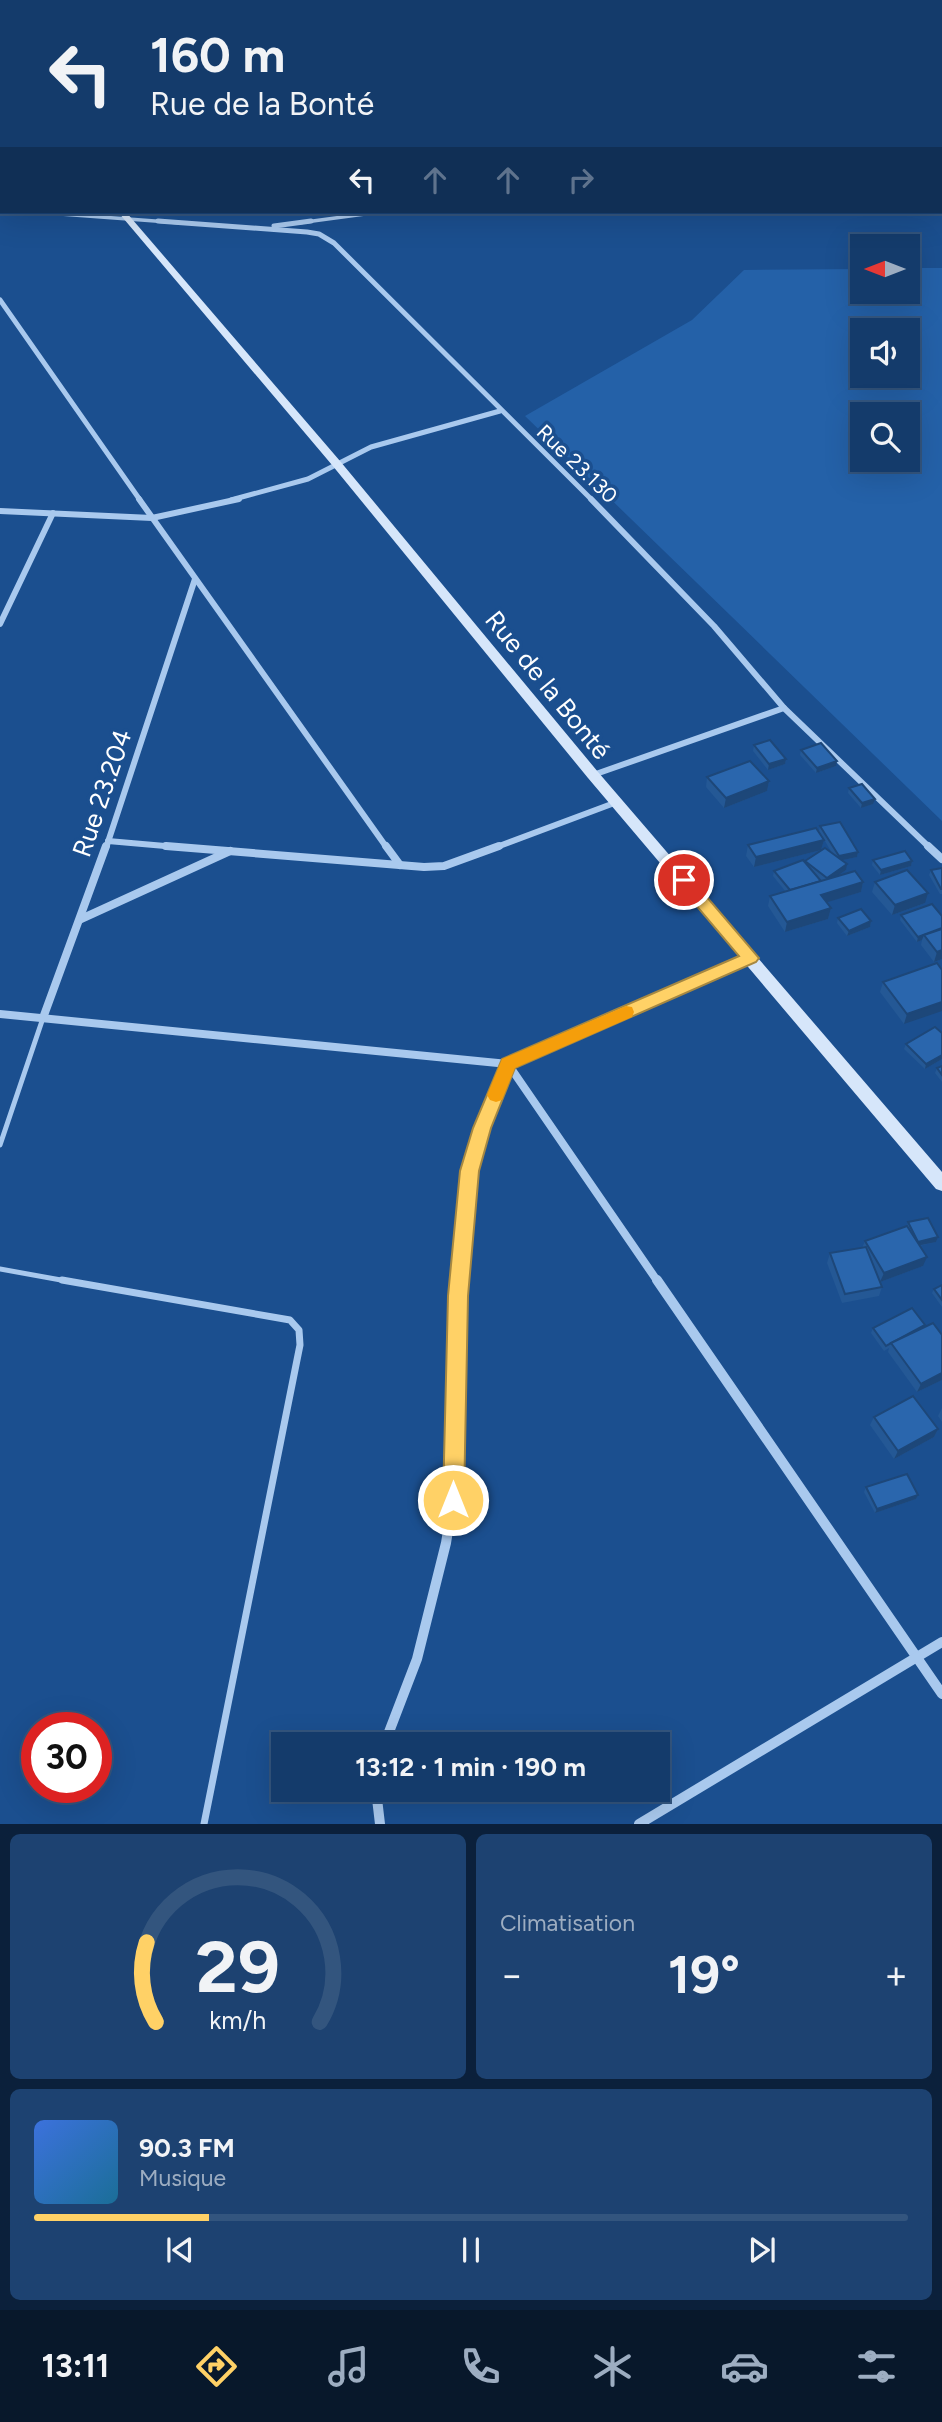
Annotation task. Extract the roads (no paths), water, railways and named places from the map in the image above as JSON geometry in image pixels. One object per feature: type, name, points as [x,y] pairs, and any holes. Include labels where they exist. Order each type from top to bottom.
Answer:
[{"type":"street","name":"Rue 23.130","points":[[94,214],[319,234],[334,243],[644,552],[714,626],[784,708],[942,859]]},
{"type":"street","points":[[256,228],[364,214]]},
{"type":"street","name":"Rue de la Bonté","points":[[125,215],[337,463],[593,775],[942,1184]]},
{"type":"street","points":[[0,301],[400,865]]},
{"type":"street","points":[[0,511],[152,518],[265,493],[308,479],[371,447],[500,411]]},
{"type":"street","points":[[0,624],[53,513]]},
{"type":"street","name":"Rue 23.204","points":[[43,1018],[81,919],[195,579]]},
{"type":"street","points":[[593,775],[784,708]]},
{"type":"street","points":[[108,841],[400,865],[444,866],[617,802]]},
{"type":"street","points":[[81,919],[231,851]]},
{"type":"street","points":[[0,1014],[509,1063],[750,958]]},
{"type":"street","points":[[509,1063],[942,1694]]},
{"type":"street","points":[[389,1732],[417,1659],[446,1543],[453,1500],[458,1296],[470,1171],[482,1128],[509,1063]]},
{"type":"street","points":[[639,1824],[942,1642]]},
{"type":"street","points":[[377,1802],[380,1824]]},
{"type":"lane","points":[[0,1145],[43,1018]]},
{"type":"lane","points":[[0,1269],[290,1320],[299,1331],[300,1345],[204,1824]]}]
